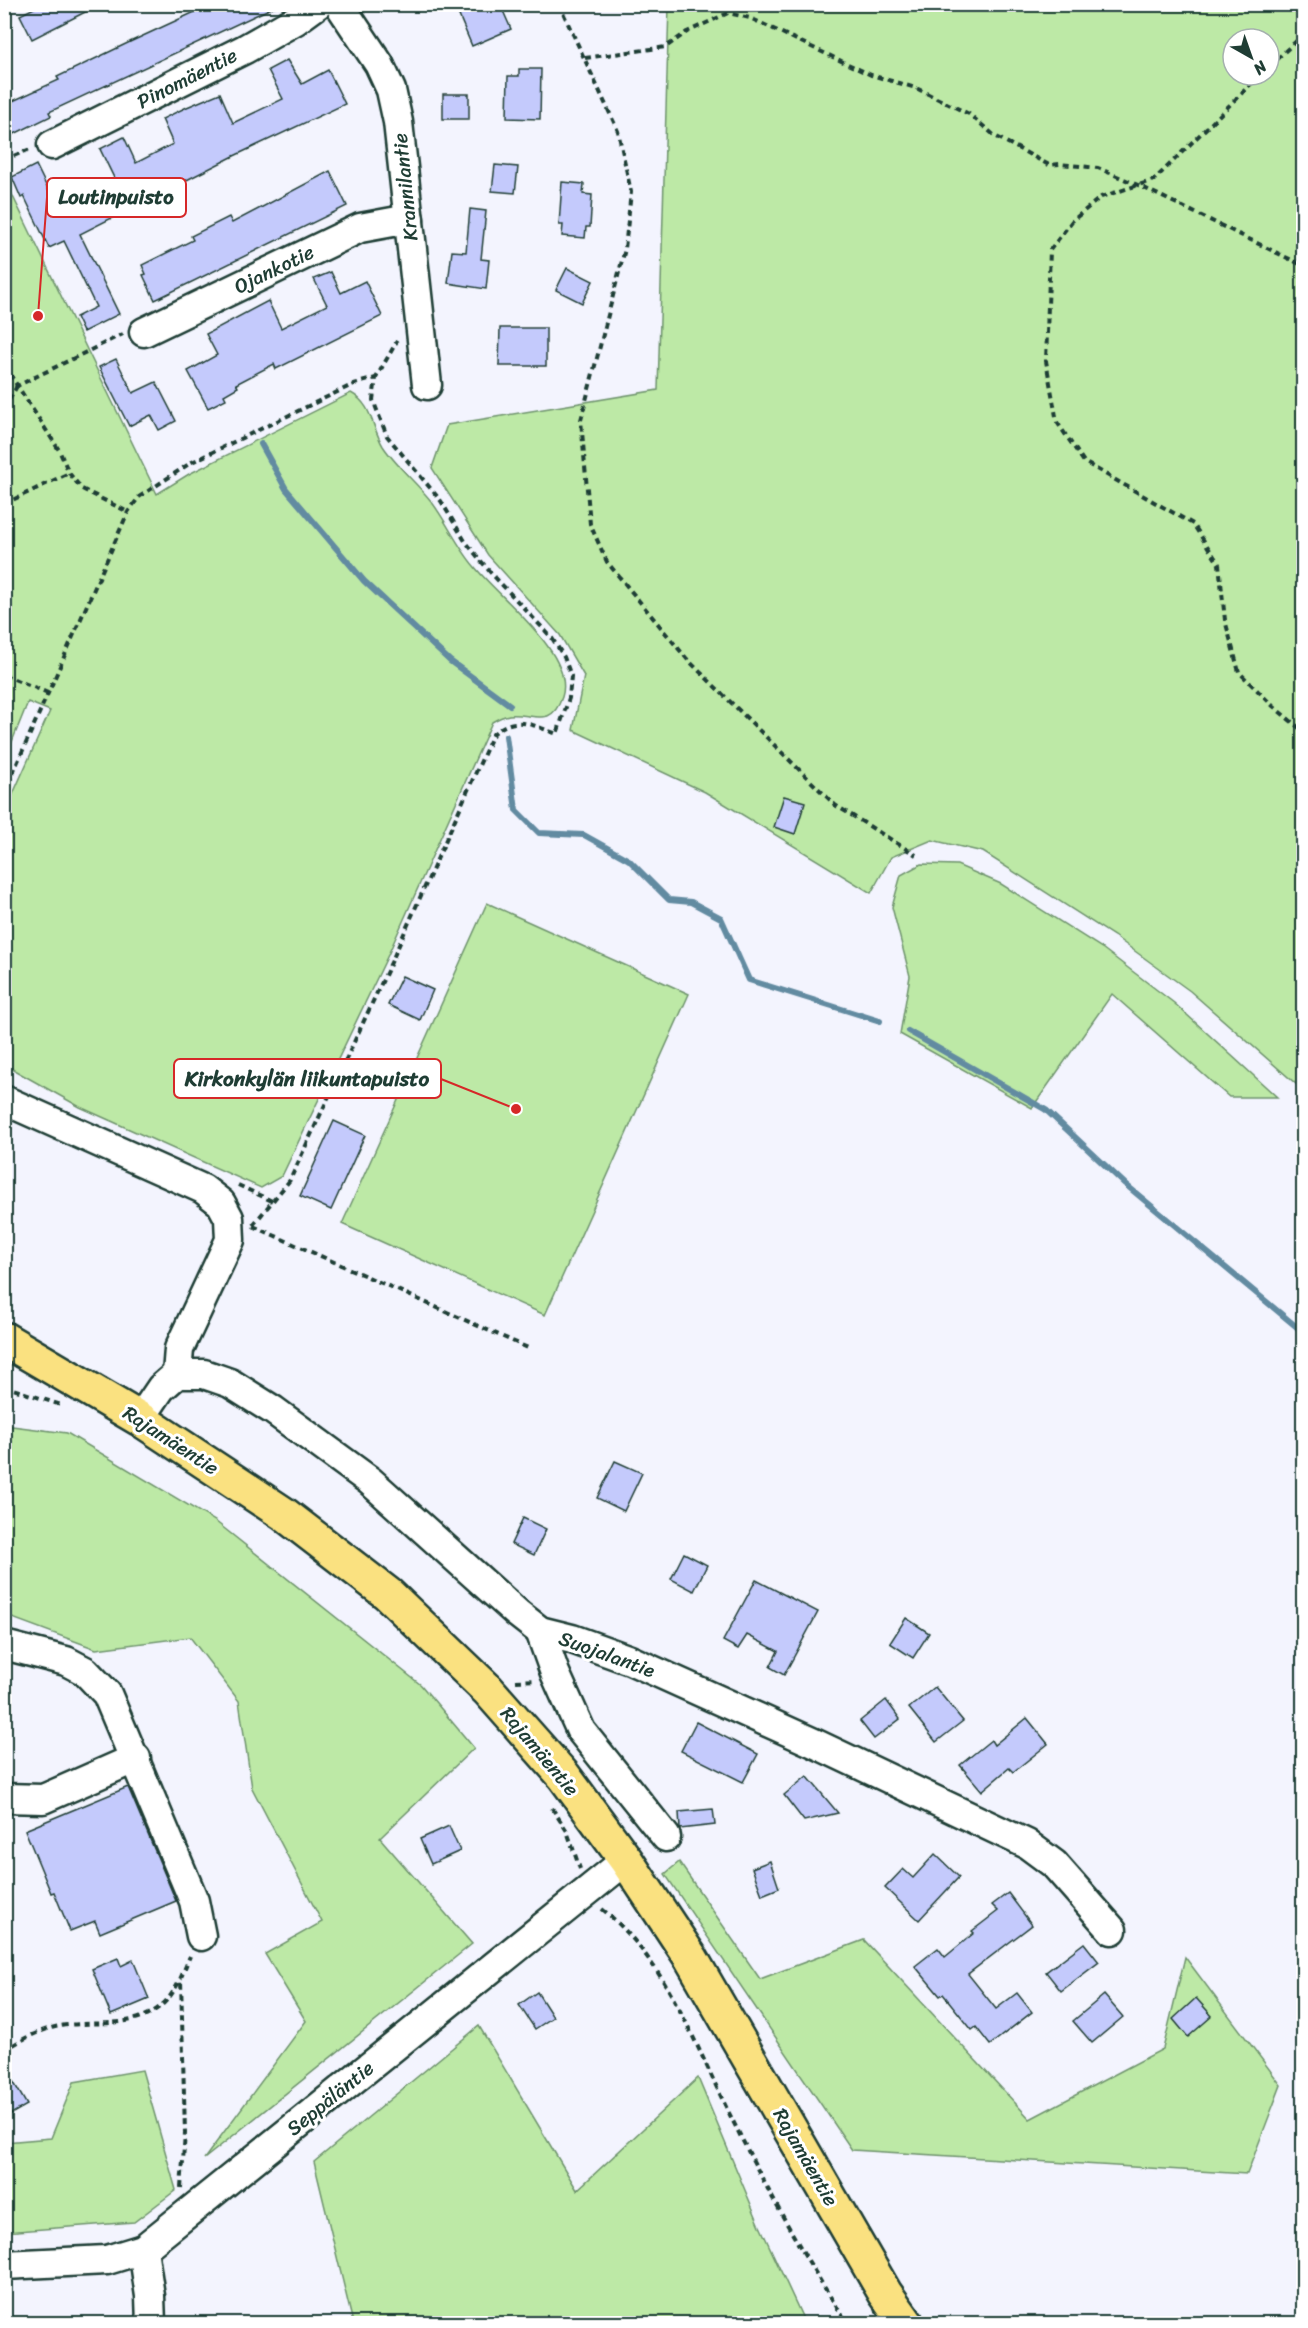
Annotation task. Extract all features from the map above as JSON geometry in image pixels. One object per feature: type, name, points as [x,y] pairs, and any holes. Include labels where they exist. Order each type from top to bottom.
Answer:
[{"type":"main road","name":"Rajamäentie","points":[[4,1339],[140,1419],[284,1514],[388,1594],[488,1690],[564,1776],[626,1860],[690,1958],[885,2293],[907,2324]]},
{"type":"street","name":"Pinomäentie","points":[[52,145],[245,49],[296,20],[318,4]]},
{"type":"street","name":"Krannilantie","points":[[339,4],[379,63],[391,90],[398,122],[427,385]]},
{"type":"street","name":"Ojankotie","points":[[144,332],[360,228],[409,219]]},
{"type":"street","points":[[4,1100],[203,1189],[221,1203],[229,1218],[230,1240],[179,1349],[177,1374],[161,1388],[140,1419]]},
{"type":"street","name":"Suojalantie","points":[[177,1374],[204,1374],[230,1383],[273,1410],[370,1481],[540,1631],[572,1639],[630,1660],[814,1743],[1027,1844],[1054,1864],[1112,1930]]},
{"type":"street","points":[[540,1631],[555,1672],[582,1731],[666,1837]]},
{"type":"street","points":[[4,1645],[66,1661],[86,1671],[107,1694],[194,1901],[201,1936]]},
{"type":"street","points":[[4,1798],[43,1798],[135,1758]]},
{"type":"street","name":"Seppäläntie","points":[[4,2265],[107,2260],[143,2249],[626,1860]]},
{"type":"street","points":[[143,2249],[150,2296],[151,2324]]},
{"type":"path","points":[[559,4],[618,131],[632,192],[625,249],[582,420],[590,524],[607,562],[687,659],[835,805],[916,855]]},
{"type":"path","points":[[585,58],[666,47],[687,32],[728,13],[750,18],[791,35],[871,75],[927,93],[969,114],[995,136],[1049,165],[1098,168],[1138,185],[1304,266]]},
{"type":"path","points":[[1281,55],[1304,34]]},
{"type":"path","points":[[1248,87],[1154,180],[1101,197],[1072,221],[1050,250],[1046,360],[1057,422],[1084,462],[1193,524],[1219,564],[1225,620],[1239,672],[1273,706],[1304,732]]},
{"type":"path","points":[[4,409],[17,386],[132,330],[144,332]]},
{"type":"path","points":[[248,1235],[253,1225],[290,1180],[399,946],[493,734],[503,725],[515,722],[557,734],[569,698],[571,676],[564,657],[552,638],[490,572],[465,541],[441,501],[387,436],[373,400],[375,378],[398,340],[399,332]]},
{"type":"path","points":[[4,365],[59,450],[69,473],[82,489],[128,512]]},
{"type":"path","points":[[4,793],[128,512],[139,497],[192,462],[354,384],[375,378]]},
{"type":"path","points":[[4,384],[17,386]]},
{"type":"path","points":[[4,504],[69,473]]},
{"type":"path","points":[[4,675],[48,693]]},
{"type":"path","points":[[253,1225],[528,1348]]},
{"type":"path","points":[[4,1386],[63,1406]]},
{"type":"path","points":[[548,1800],[567,1831],[582,1876],[596,1903],[621,1924],[637,1942],[667,1989],[740,2135],[808,2263],[848,2324]]},
{"type":"path","points":[[4,2050],[27,2036],[56,2027],[113,2023],[146,2016],[166,2002],[181,1979],[201,1936]]},
{"type":"path","points":[[180,2192],[185,2133],[181,1979]]},
{"type":"green space","points":[[669,5],[1303,5],[1303,1090],[1190,991],[1114,936],[983,852],[932,840],[891,857],[871,893],[705,792],[573,730],[584,676],[560,635],[488,555],[432,468],[447,425],[658,390]]},
{"type":"green space","points":[[5,180],[157,494],[189,474],[351,393],[363,403],[383,446],[431,501],[468,558],[547,645],[558,663],[563,680],[562,697],[558,707],[552,713],[540,717],[509,715],[492,722],[388,955],[282,1176],[261,1188],[80,1107],[5,1065],[5,812],[50,711],[28,702],[5,759]]},
{"type":"green space","points":[[921,864],[957,865],[1001,884],[1102,948],[1174,1003],[1277,1097],[1229,1097],[1112,994],[1032,1108],[900,1034],[910,976],[892,907],[901,875]]},
{"type":"green space","points":[[487,903],[689,994],[545,1315],[342,1224]]},
{"type":"green space","points":[[4,1425],[67,1433],[215,1521],[421,1685],[474,1748],[380,1838],[472,1944],[204,2159],[306,2021],[265,1954],[322,1922],[252,1788],[239,1701],[190,1637],[96,1649],[7,1616],[5,1613]]},
{"type":"green space","points":[[679,1862],[760,1979],[864,1940],[1030,2119],[1163,2049],[1185,1957],[1281,2085],[1247,2174],[852,2150],[665,1874]]},
{"type":"green space","points":[[479,2026],[577,2190],[698,2078],[760,2226],[805,2323],[353,2323],[314,2162]]},
{"type":"green space","points":[[142,2070],[176,2190],[134,2222],[5,2232],[5,2142],[51,2138],[74,2082]]},
{"type":"building","points":[[42,4],[101,4],[32,39],[20,15]]},
{"type":"building","points":[[212,4],[280,4],[49,112],[51,116],[4,139],[4,105],[59,80],[57,77]]},
{"type":"building","points":[[477,4],[500,4],[511,29],[472,46],[458,13]]},
{"type":"building","points":[[287,60],[302,84],[328,70],[345,104],[234,156],[80,234],[119,314],[83,332],[76,317],[96,307],[64,241],[49,248],[24,196],[21,198],[12,177],[36,165],[58,210],[115,180],[100,149],[124,137],[136,163],[173,144],[162,119],[187,107],[220,93],[233,123],[283,99],[268,70]]},
{"type":"building","points":[[519,69],[541,69],[540,119],[507,118],[508,76],[519,76]]},
{"type":"building","points":[[443,94],[469,94],[469,119],[443,119]]},
{"type":"building","points":[[495,165],[518,167],[515,193],[492,191]]},
{"type":"building","points":[[330,171],[347,206],[155,300],[143,275],[146,274],[142,265],[193,240],[191,236],[229,217],[232,223]]},
{"type":"building","points":[[562,182],[584,184],[583,194],[592,195],[590,227],[586,227],[585,238],[562,236],[563,225],[559,225]]},
{"type":"building","points":[[470,209],[486,211],[481,259],[489,260],[486,289],[448,283],[452,251],[466,252]]},
{"type":"building","points":[[567,268],[593,281],[582,303],[556,290]]},
{"type":"building","points":[[331,272],[341,293],[365,281],[382,316],[276,369],[274,364],[236,384],[238,387],[224,395],[226,399],[208,408],[188,371],[217,355],[206,334],[268,301],[281,328],[327,305],[314,279]]},
{"type":"building","points":[[500,328],[546,328],[546,366],[499,366]]},
{"type":"building","points":[[116,359],[133,393],[156,382],[176,421],[159,430],[151,415],[129,426],[99,367]]},
{"type":"building","points":[[784,796],[805,802],[795,834],[774,827]]},
{"type":"building","points":[[402,976],[433,990],[420,1020],[388,1005]]},
{"type":"building","points":[[334,1121],[365,1135],[331,1210],[300,1196]]},
{"type":"building","points":[[615,1461],[642,1473],[624,1511],[597,1498]]},
{"type":"building","points":[[523,1518],[546,1529],[534,1555],[511,1544]]},
{"type":"building","points":[[684,1553],[707,1565],[694,1591],[671,1579]]},
{"type":"building","points":[[756,1580],[818,1612],[784,1675],[770,1667],[778,1651],[747,1635],[738,1649],[723,1641]]},
{"type":"building","points":[[906,1618],[929,1633],[913,1658],[890,1643]]},
{"type":"building","points":[[935,1687],[963,1721],[936,1742],[909,1708]]},
{"type":"building","points":[[886,1700],[900,1719],[874,1739],[860,1721]]},
{"type":"building","points":[[1027,1718],[1048,1744],[1013,1772],[1009,1768],[982,1791],[960,1765],[991,1740],[994,1745]]},
{"type":"building","points":[[696,1722],[758,1754],[743,1782],[681,1751]]},
{"type":"building","points":[[807,1776],[838,1813],[804,1821],[784,1795]]},
{"type":"building","points":[[128,1787],[176,1901],[100,1933],[95,1921],[70,1931],[54,1892],[51,1893],[25,1830]]},
{"type":"building","points":[[713,1809],[715,1825],[680,1829],[679,1812]]},
{"type":"building","points":[[449,1826],[460,1851],[431,1864],[420,1839]]},
{"type":"building","points":[[935,1854],[959,1877],[919,1920],[885,1888],[903,1869],[913,1878]]},
{"type":"building","points":[[770,1861],[779,1888],[762,1895],[752,1868]]},
{"type":"building","points":[[1008,1893],[1032,1925],[968,1974],[996,2009],[1017,1993],[1032,2012],[990,2045],[976,2027],[972,2030],[943,1994],[940,1996],[915,1966],[938,1948],[945,1957],[974,1933],[972,1931],[998,1911],[992,1905]]},
{"type":"building","points":[[1084,1943],[1099,1962],[1061,1991],[1046,1972]]},
{"type":"building","points":[[118,1958],[121,1966],[133,1960],[149,1999],[111,2015],[92,1969]]},
{"type":"building","points":[[537,1992],[553,2017],[535,2029],[519,2005]]},
{"type":"building","points":[[1104,1995],[1123,2017],[1092,2043],[1073,2021]]},
{"type":"building","points":[[1196,1998],[1212,2016],[1188,2037],[1173,2019]]},
{"type":"building","points":[[4,2066],[27,2105],[4,2118]]},
{"type":"waterway","points":[[261,444],[286,489],[364,581],[450,661],[510,705]]},
{"type":"waterway","points":[[506,736],[516,810],[539,833],[584,835],[629,860],[669,900],[691,902],[721,918],[749,980],[880,1021]]},
{"type":"waterway","points":[[908,1031],[1046,1110],[1125,1184],[1304,1333]]},
{"type":"place","name":"Loutinpuisto","points":[[38,316]]},
{"type":"place","name":"Kirkonkylän liikuntapuisto","points":[[516,1109]]}]
